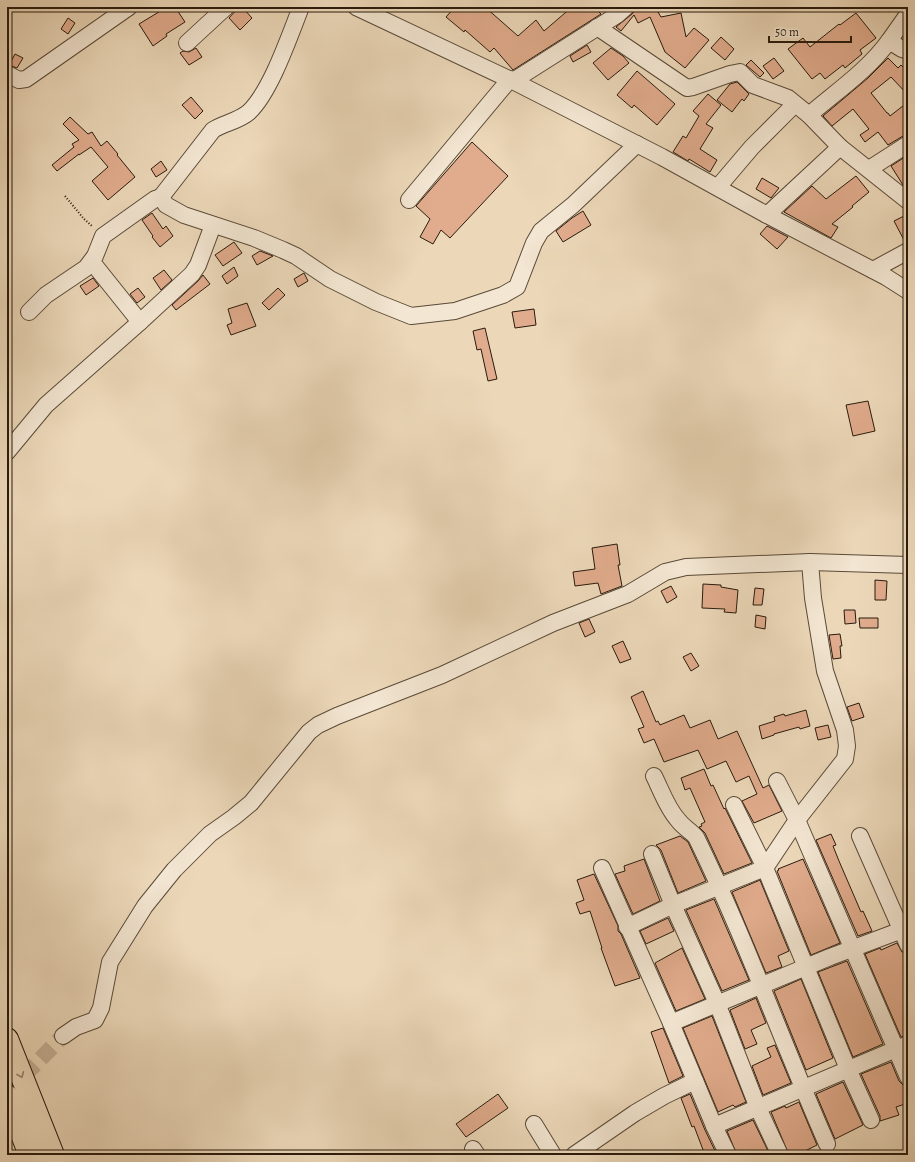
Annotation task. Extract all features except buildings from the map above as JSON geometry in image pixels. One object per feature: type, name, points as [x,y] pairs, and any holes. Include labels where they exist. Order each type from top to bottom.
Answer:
[{"type":"highway","points":[[7,1039],[54,1155]]},
{"type":"highway","points":[[7,1096],[30,1155]]},
{"type":"street","points":[[11,81],[26,80],[129,7]]},
{"type":"street","points":[[187,43],[226,7]]},
{"type":"street","points":[[29,312],[46,296],[86,268],[92,262],[103,236],[155,199],[161,197],[213,130],[222,124],[241,117],[260,99],[280,59],[300,7]]},
{"type":"street","points":[[356,7],[511,80],[637,144],[767,215],[873,270],[908,291]]},
{"type":"street","points":[[409,200],[511,80],[597,27],[616,10]]},
{"type":"street","points":[[809,115],[865,69],[879,55],[908,14]]},
{"type":"street","points":[[597,27],[686,88],[740,72],[753,85],[788,98],[809,115],[840,147],[869,168],[908,201]]},
{"type":"street","points":[[889,41],[908,51]]},
{"type":"street","points":[[718,187],[752,147],[795,104]]},
{"type":"street","points":[[161,197],[166,205],[184,216],[254,238],[283,250],[296,256],[330,279],[376,302],[412,316],[456,311],[504,295],[518,287],[534,243],[541,231],[573,205],[637,144]]},
{"type":"street","points":[[869,168],[908,144]]},
{"type":"street","points":[[767,215],[840,147]]},
{"type":"street","points":[[7,452],[46,405],[192,274],[198,265],[213,225]]},
{"type":"street","points":[[873,270],[908,251]]},
{"type":"street","points":[[92,262],[140,322]]},
{"type":"street","points":[[63,1036],[76,1027],[95,1020],[101,1008],[110,962],[145,906],[174,870],[210,834],[234,817],[250,803],[309,732],[318,725],[344,713],[442,675],[553,623],[628,594],[665,572],[686,567],[810,562],[908,565]]},
{"type":"street","points":[[627,927],[673,905],[765,868],[797,820],[845,759],[847,746],[845,730],[825,671],[813,598],[810,562]]},
{"type":"street","points":[[654,776],[678,820],[696,837],[720,886],[802,1088],[827,1144]]},
{"type":"street","points":[[777,781],[797,820],[853,949],[902,1046],[908,1077]]},
{"type":"street","points":[[734,805],[765,868],[848,1069],[871,1120]]},
{"type":"street","points":[[860,836],[908,945]]},
{"type":"street","points":[[652,854],[717,1003],[758,1108],[780,1155]]},
{"type":"street","points":[[602,868],[728,1155]]},
{"type":"street","points":[[671,1023],[717,1003],[761,987],[806,967],[902,930]]},
{"type":"street","points":[[714,1126],[902,1046]]},
{"type":"street","points":[[574,1155],[635,1113],[664,1096],[695,1081]]},
{"type":"street","points":[[534,1124],[553,1155]]},
{"type":"path","points":[[65,196],[84,219],[103,236]]},
{"type":"tunnel","points":[[7,1093],[63,1036]]}]
